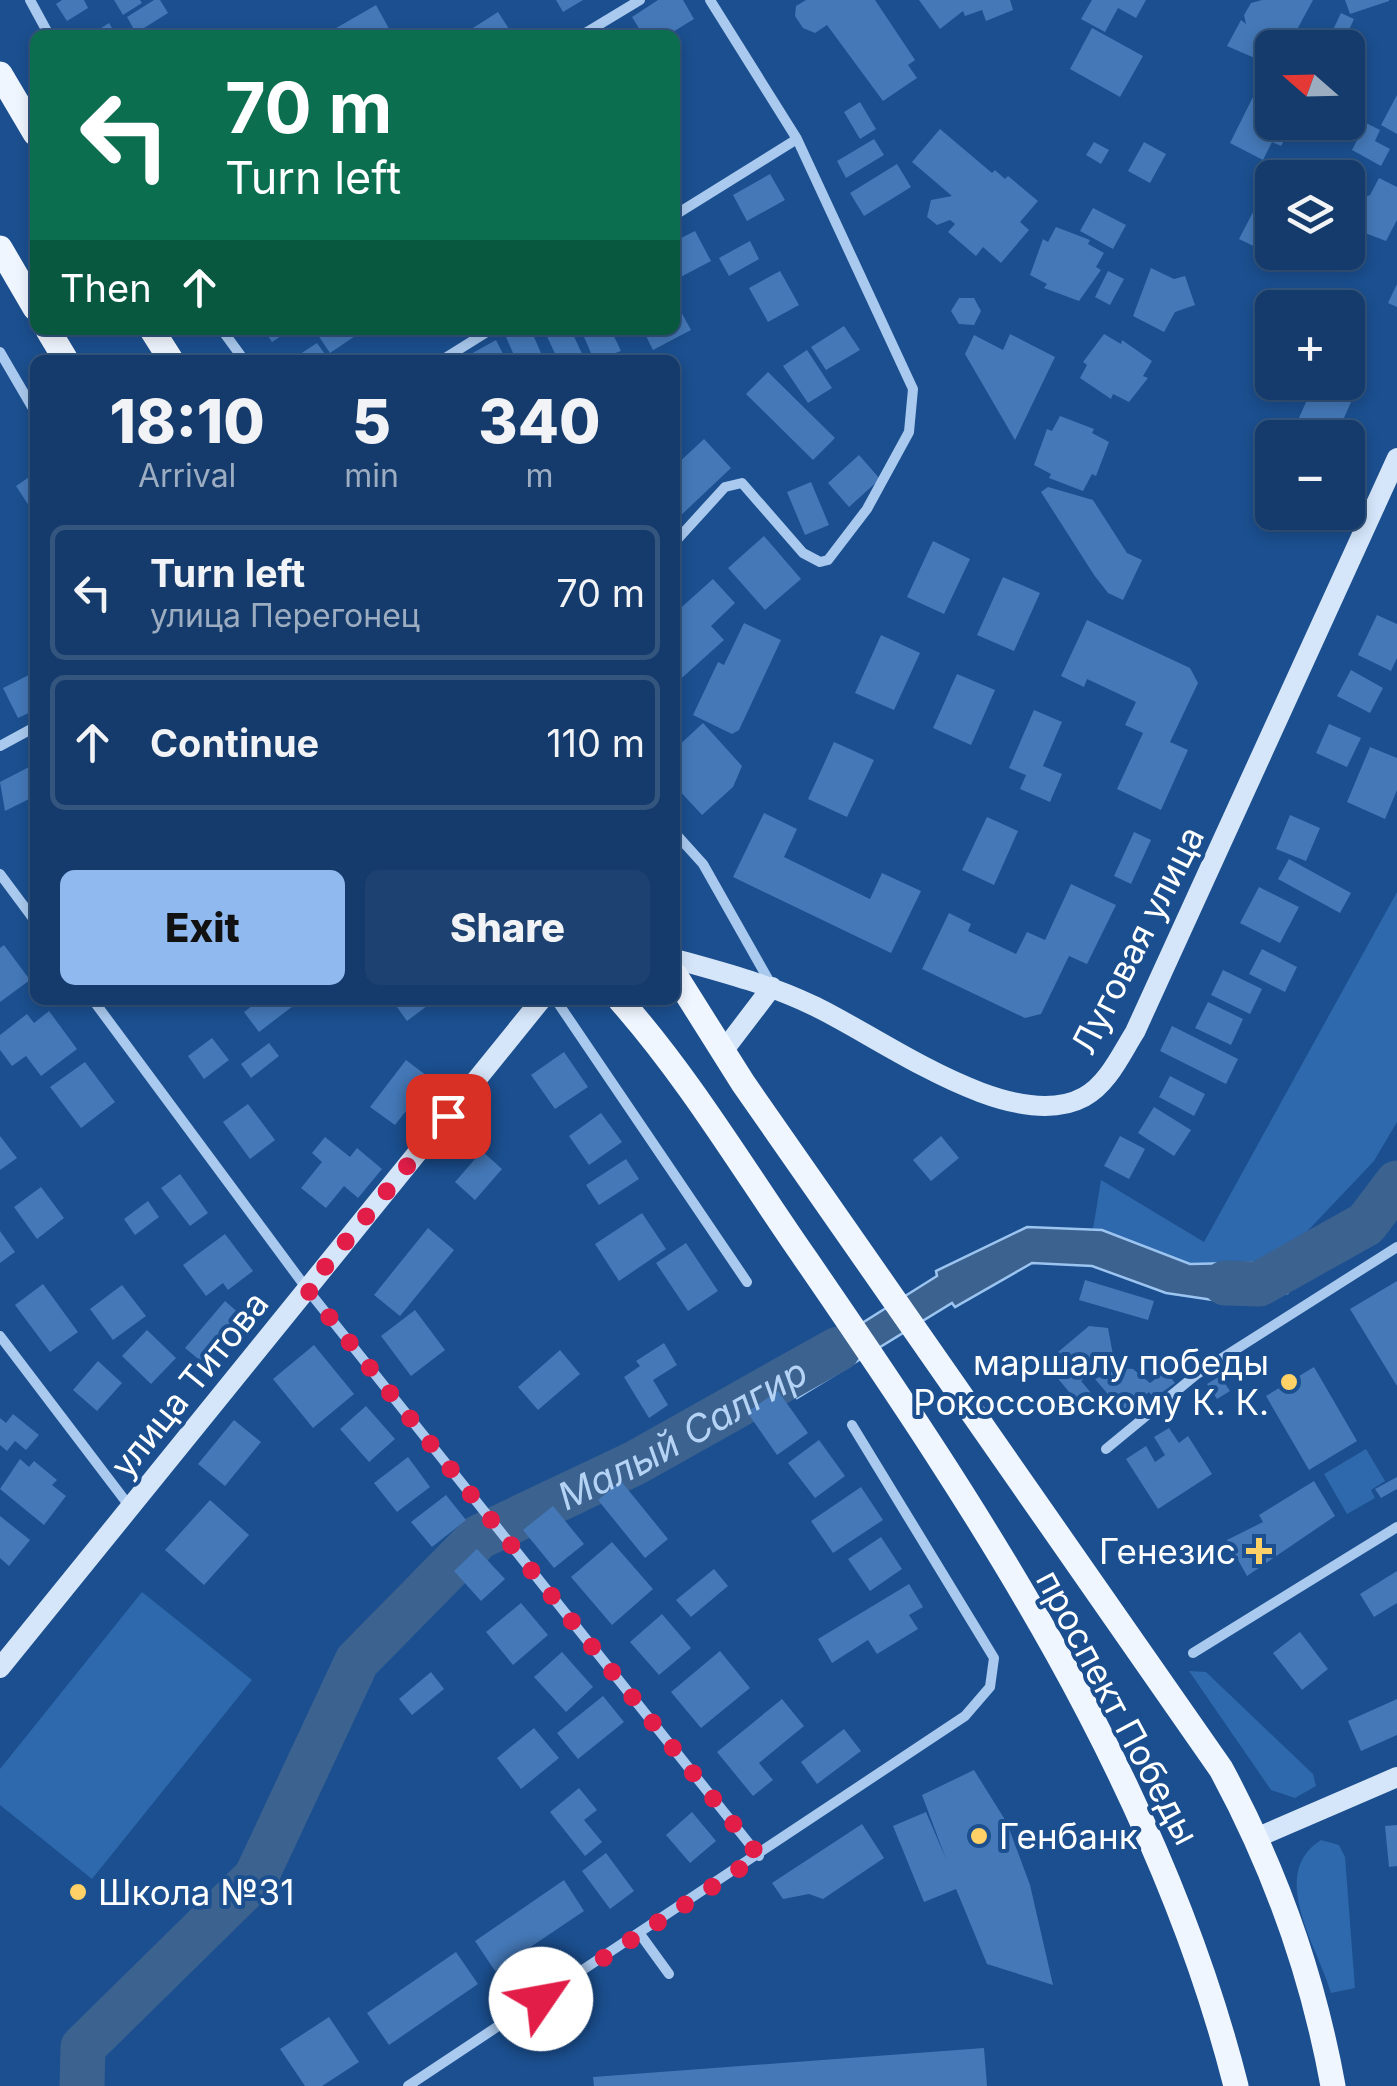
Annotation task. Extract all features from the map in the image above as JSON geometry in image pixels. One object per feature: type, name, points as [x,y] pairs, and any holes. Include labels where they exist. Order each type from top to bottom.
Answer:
[{"type":"main road","points":[[0,74],[30,124]]},
{"type":"main road","points":[[0,248],[30,299]]},
{"type":"main road","name":"Луговая улица","points":[[680,959],[772,987],[841,1019],[899,1056],[992,1098],[1032,1105],[1082,1098],[1099,1086],[1135,1032],[1397,458]]},
{"type":"main road","points":[[680,983],[724,1050],[772,987]]},
{"type":"main road","name":"улица Титова","points":[[0,1668],[537,1005]]},
{"type":"main road","name":"проспект Победы","points":[[624,1005],[890,1383],[1046,1632],[1115,1763],[1165,1870],[1236,2086]]},
{"type":"main road","name":"проспект Победы","points":[[724,1050],[1033,1505],[1193,1724],[1256,1838],[1311,1990],[1333,2086]]},
{"type":"main road","points":[[1256,1838],[1397,1777]]},
{"type":"street","points":[[30,0],[46,30]]},
{"type":"street","points":[[590,30],[640,0]]},
{"type":"street","points":[[680,536],[725,487],[742,483],[803,552],[820,562],[828,560],[867,509],[910,432],[913,389],[797,139],[710,0]]},
{"type":"street","points":[[680,212],[797,139]]},
{"type":"street","points":[[450,355],[482,335]]},
{"type":"street","points":[[0,352],[30,403]]},
{"type":"street","points":[[0,746],[30,730]]},
{"type":"street","points":[[680,838],[702,864],[772,987]]},
{"type":"street","points":[[0,874],[30,914]]},
{"type":"street","points":[[97,1005],[307,1289],[759,1856]]},
{"type":"street","points":[[559,1005],[746,1282]]},
{"type":"street","points":[[1106,1449],[1198,1374],[1394,1250],[1397,1236]]},
{"type":"street","points":[[0,1336],[130,1508]]},
{"type":"street","points":[[408,2086],[965,1716],[990,1686],[994,1658],[852,1425]]},
{"type":"street","points":[[1193,1652],[1397,1527]]},
{"type":"street","points":[[640,1934],[669,1974]]},
{"type":"shaded area","points":[[1397,892],[1397,1122],[1374,1161],[1278,1262],[1190,1264],[1093,1229],[1101,1180],[1204,1242]]},
{"type":"shaded area","points":[[1027,1227],[1102,1230],[1190,1264],[1278,1262],[1287,1293],[1244,1302],[1213,1300],[1166,1293],[1092,1266],[1032,1263],[955,1307],[952,1303],[797,1398],[781,1374],[937,1276],[936,1271]]},
{"type":"shaded area","points":[[1366,1449],[1385,1481],[1371,1490],[1375,1498],[1347,1514],[1324,1474]]},
{"type":"shaded area","points":[[142,1592],[252,1680],[92,1879],[0,1805],[0,1769]]},
{"type":"shaded area","points":[[1189,1671],[1206,1672],[1313,1774],[1316,1786],[1295,1798],[1271,1790]]},
{"type":"shaded area","points":[[1321,1840],[1339,1845],[1345,1857],[1355,1988],[1331,1993],[1297,1891],[1298,1872],[1305,1854]]},
{"type":"building","points":[[62,0],[84,0],[88,8],[67,21],[56,4]]},
{"type":"building","points":[[114,0],[140,0],[142,3],[123,15]]},
{"type":"building","points":[[154,0],[160,0],[168,13],[141,30],[134,30],[127,17]]},
{"type":"building","points":[[556,0],[583,0],[563,12]]},
{"type":"building","points":[[658,0],[683,0],[694,19],[676,30],[640,30],[632,17]]},
{"type":"building","points":[[806,0],[875,0],[915,60],[908,65],[917,78],[883,101],[827,25],[815,33],[803,28],[795,16],[796,6]]},
{"type":"building","points":[[919,0],[1010,0],[1013,10],[986,21],[982,10],[965,16],[963,11],[940,29]]},
{"type":"building","points":[[1092,0],[1146,0],[1136,18],[1118,8],[1105,32],[1081,19]]},
{"type":"building","points":[[1313,0],[1297,30],[1255,30],[1255,58],[1227,46],[1241,20],[1246,24],[1244,15],[1251,3]]},
{"type":"building","points":[[1345,0],[1389,0],[1389,1],[1350,14]]},
{"type":"building","points":[[376,5],[390,30],[333,30]]},
{"type":"building","points":[[498,12],[510,30],[470,30]]},
{"type":"building","points":[[1341,13],[1354,19],[1349,30],[1333,30]]},
{"type":"building","points":[[1092,28],[1143,56],[1120,97],[1070,69]]},
{"type":"building","points":[[1397,95],[1397,134],[1381,125]]},
{"type":"building","points":[[1253,97],[1255,140],[1284,140],[1281,146],[1272,142],[1263,160],[1230,143]]},
{"type":"building","points":[[860,102],[876,129],[860,139],[844,112]]},
{"type":"building","points":[[1365,125],[1380,130],[1375,141],[1390,149],[1381,166],[1352,150],[1357,140],[1365,140]]},
{"type":"building","points":[[940,129],[992,173],[995,170],[1005,179],[1008,176],[1038,201],[1020,222],[1029,230],[1001,263],[983,247],[976,256],[948,232],[955,224],[950,220],[937,225],[927,217],[931,200],[952,196],[912,162]]},
{"type":"building","points":[[874,139],[884,155],[846,178],[837,161]]},
{"type":"building","points":[[1094,142],[1109,150],[1101,164],[1086,155]]},
{"type":"building","points":[[1144,142],[1166,154],[1150,183],[1128,171]]},
{"type":"building","points":[[897,164],[911,187],[864,216],[850,193]]},
{"type":"building","points":[[770,174],[785,200],[747,221],[733,195]]},
{"type":"building","points":[[1379,178],[1397,187],[1397,220],[1386,241],[1365,233],[1365,197]]},
{"type":"building","points":[[1093,208],[1126,225],[1113,249],[1080,231]]},
{"type":"building","points":[[1255,208],[1255,247],[1239,239]]},
{"type":"building","points":[[1056,227],[1090,240],[1088,244],[1104,253],[1096,267],[1101,270],[1079,301],[1044,288],[1047,284],[1030,275],[1043,239],[1048,242]]},
{"type":"building","points":[[695,231],[711,261],[680,277],[680,238]]},
{"type":"building","points":[[750,241],[759,259],[729,276],[719,258]]},
{"type":"building","points":[[1151,268],[1174,279],[1185,276],[1195,305],[1175,312],[1164,332],[1133,316]]},
{"type":"building","points":[[780,271],[799,305],[768,322],[749,288]]},
{"type":"building","points":[[1108,271],[1124,279],[1110,305],[1095,297]]},
{"type":"building","points":[[1397,284],[1397,307],[1388,303]]},
{"type":"building","points":[[959,298],[974,298],[981,311],[974,325],[959,324],[951,311]]},
{"type":"building","points":[[680,310],[691,330],[653,350],[646,335],[680,335]]},
{"type":"building","points":[[844,326],[860,350],[826,370],[811,347]]},
{"type":"building","points":[[1010,334],[1055,357],[1015,440],[965,354],[974,335],[1003,350]]},
{"type":"building","points":[[1104,334],[1121,344],[1122,340],[1152,361],[1143,376],[1148,378],[1129,402],[1113,394],[1111,399],[1080,378],[1087,365],[1083,362]]},
{"type":"building","points":[[318,335],[357,335],[330,353]]},
{"type":"building","points":[[505,335],[533,335],[542,355],[514,355]]},
{"type":"building","points":[[546,335],[573,335],[583,355],[556,355]]},
{"type":"building","points":[[583,335],[613,335],[621,351],[609,355],[592,355]]},
{"type":"building","points":[[496,340],[504,355],[469,355]]},
{"type":"building","points":[[317,343],[325,355],[299,355]]},
{"type":"building","points":[[807,350],[832,388],[808,403],[783,366]]},
{"type":"building","points":[[768,372],[835,438],[813,460],[746,394]]},
{"type":"building","points":[[1307,400],[1352,400],[1343,420],[1298,420]]},
{"type":"building","points":[[1060,416],[1094,429],[1092,433],[1109,442],[1096,476],[1092,474],[1083,491],[1049,478],[1051,474],[1034,465],[1047,429],[1052,431]]},
{"type":"building","points":[[704,439],[731,468],[680,516],[680,461]]},
{"type":"building","points":[[859,455],[880,479],[849,507],[828,483]]},
{"type":"building","points":[[30,476],[30,507],[16,486]]},
{"type":"building","points":[[811,482],[829,525],[805,535],[787,492]]},
{"type":"building","points":[[1048,487],[1093,500],[1127,553],[1142,560],[1123,600],[1108,593],[1094,575],[1041,492]]},
{"type":"building","points":[[764,536],[801,579],[765,610],[728,568]]},
{"type":"building","points":[[933,541],[970,559],[944,614],[907,597]]},
{"type":"building","points":[[1003,577],[1040,593],[1014,651],[977,635]]},
{"type":"building","points":[[713,579],[735,603],[711,626],[724,640],[680,680],[680,609]]},
{"type":"building","points":[[1377,615],[1397,624],[1397,658],[1391,671],[1358,655]]},
{"type":"building","points":[[1087,620],[1190,668],[1198,683],[1170,742],[1188,750],[1161,810],[1117,789],[1143,733],[1125,725],[1136,702],[1087,679],[1084,687],[1061,676]]},
{"type":"building","points":[[744,623],[781,640],[739,730],[732,734],[693,715],[718,662],[724,665]]},
{"type":"building","points":[[881,635],[920,653],[894,710],[855,693]]},
{"type":"building","points":[[1351,670],[1383,688],[1370,713],[1337,696]]},
{"type":"building","points":[[30,674],[30,712],[18,718],[3,688]]},
{"type":"building","points":[[957,674],[995,690],[971,745],[933,728]]},
{"type":"building","points":[[1034,710],[1062,722],[1043,766],[1062,774],[1050,802],[1020,789],[1026,775],[1009,768]]},
{"type":"building","points":[[703,723],[742,766],[733,787],[702,815],[680,791],[680,744]]},
{"type":"building","points":[[1329,724],[1361,738],[1347,767],[1316,753]]},
{"type":"building","points":[[834,742],[874,760],[847,817],[808,799]]},
{"type":"building","points":[[1370,747],[1397,758],[1397,790],[1385,819],[1347,802]]},
{"type":"building","points":[[30,767],[30,798],[5,811],[0,782]]},
{"type":"building","points":[[764,813],[797,829],[784,857],[870,899],[882,873],[921,891],[891,953],[733,877]]},
{"type":"building","points":[[1290,815],[1320,828],[1306,861],[1276,849]]},
{"type":"building","points":[[987,817],[1018,831],[994,885],[962,870]]},
{"type":"building","points":[[1134,832],[1151,840],[1131,884],[1114,876]]},
{"type":"building","points":[[1289,859],[1351,893],[1340,913],[1278,879]]},
{"type":"building","points":[[1071,884],[1116,905],[1087,964],[1069,956],[1041,1014],[1025,1018],[922,969],[949,913],[971,924],[968,931],[1016,954],[1027,932],[1045,940]]},
{"type":"building","points":[[1259,887],[1299,907],[1280,943],[1240,923]]},
{"type":"building","points":[[4,945],[30,980],[0,1002],[0,948]]},
{"type":"building","points":[[1262,949],[1297,967],[1285,992],[1249,974]]},
{"type":"building","points":[[1223,970],[1262,989],[1250,1014],[1211,995]]},
{"type":"building","points":[[1208,1002],[1243,1019],[1231,1045],[1195,1028]]},
{"type":"building","points":[[253,1005],[294,1005],[259,1032],[244,1012]]},
{"type":"building","points":[[396,1005],[428,1005],[407,1021]]},
{"type":"building","points":[[49,1011],[77,1049],[41,1076],[26,1056],[12,1066],[0,1050],[0,1035],[27,1014],[34,1023]]},
{"type":"building","points":[[1172,1026],[1238,1059],[1226,1084],[1160,1051]]},
{"type":"building","points":[[212,1038],[229,1060],[204,1079],[188,1056]]},
{"type":"building","points":[[269,1043],[279,1056],[251,1078],[241,1064]]},
{"type":"building","points":[[564,1052],[588,1087],[555,1109],[531,1075]]},
{"type":"building","points":[[406,1060],[431,1079],[395,1125],[370,1107]]},
{"type":"building","points":[[85,1062],[115,1102],[81,1128],[50,1087]]},
{"type":"building","points":[[1170,1076],[1205,1094],[1194,1116],[1159,1097]]},
{"type":"building","points":[[248,1104],[275,1140],[250,1159],[223,1122]]},
{"type":"building","points":[[1154,1107],[1191,1130],[1174,1156],[1138,1133]]},
{"type":"building","points":[[601,1113],[622,1142],[589,1165],[569,1136]]},
{"type":"building","points":[[0,1136],[17,1158],[0,1170]]},
{"type":"building","points":[[941,1136],[959,1158],[931,1181],[913,1160]]},
{"type":"building","points":[[1120,1136],[1145,1149],[1129,1179],[1104,1166]]},
{"type":"building","points":[[325,1137],[350,1157],[357,1148],[382,1169],[358,1198],[344,1186],[326,1208],[301,1188],[322,1162],[312,1153]]},
{"type":"building","points":[[482,1151],[502,1169],[475,1200],[455,1182]]},
{"type":"building","points":[[626,1159],[639,1179],[599,1205],[586,1185]]},
{"type":"building","points":[[180,1174],[208,1213],[190,1226],[161,1188]]},
{"type":"building","points":[[41,1187],[64,1218],[37,1239],[14,1207]]},
{"type":"building","points":[[148,1201],[159,1217],[135,1235],[124,1219]]},
{"type":"building","points":[[642,1213],[666,1249],[619,1281],[595,1244]]},
{"type":"building","points":[[428,1228],[454,1250],[400,1316],[374,1295]]},
{"type":"building","points":[[0,1231],[15,1252],[0,1263]]},
{"type":"building","points":[[225,1234],[253,1271],[228,1290],[223,1283],[206,1296],[183,1265]]},
{"type":"building","points":[[686,1243],[718,1291],[688,1311],[656,1263]]},
{"type":"building","points":[[1085,1280],[1154,1301],[1148,1320],[1079,1300]]},
{"type":"building","points":[[1397,1281],[1397,1386],[1350,1309]]},
{"type":"building","points":[[43,1284],[78,1332],[50,1352],[15,1305]]},
{"type":"building","points":[[122,1285],[146,1316],[113,1340],[90,1309]]},
{"type":"building","points":[[225,1301],[241,1315],[202,1362],[185,1348]]},
{"type":"building","points":[[415,1310],[445,1350],[411,1376],[381,1336]]},
{"type":"building","points":[[1089,1326],[1108,1328],[1113,1355],[1081,1381],[1092,1394],[1079,1404],[1045,1363]]},
{"type":"building","points":[[147,1330],[176,1358],[151,1384],[122,1356]]},
{"type":"building","points":[[664,1343],[677,1365],[653,1380],[668,1405],[649,1418],[624,1377],[640,1366],[636,1361]]},
{"type":"building","points":[[314,1345],[354,1394],[313,1428],[273,1379]]},
{"type":"building","points":[[560,1350],[580,1374],[538,1410],[518,1387]]},
{"type":"building","points":[[98,1361],[122,1383],[97,1411],[73,1390]]},
{"type":"building","points":[[1314,1367],[1357,1441],[1309,1470],[1266,1396]]},
{"type":"building","points":[[1120,1368],[1133,1369],[1150,1383],[1166,1371],[1175,1383],[1154,1398],[1149,1392],[1124,1413],[1095,1379]]},
{"type":"building","points":[[1220,1376],[1230,1391],[1217,1399],[1207,1384]]},
{"type":"building","points":[[778,1391],[808,1433],[777,1455],[747,1412]]},
{"type":"building","points":[[366,1406],[395,1439],[369,1462],[340,1429]]},
{"type":"building","points":[[13,1414],[39,1435],[26,1450],[15,1441],[7,1451],[0,1445],[0,1418],[6,1423]]},
{"type":"building","points":[[234,1420],[261,1442],[225,1486],[198,1464]]},
{"type":"building","points":[[1169,1428],[1179,1443],[1188,1436],[1212,1474],[1158,1509],[1126,1459],[1146,1446],[1155,1462],[1165,1455],[1154,1437]]},
{"type":"building","points":[[819,1440],[845,1476],[815,1498],[788,1463]]},
{"type":"building","points":[[408,1457],[430,1487],[397,1512],[374,1483]]},
{"type":"building","points":[[20,1459],[29,1467],[34,1461],[57,1480],[52,1485],[66,1496],[44,1525],[0,1489]]},
{"type":"building","points":[[1397,1477],[1397,1489],[1381,1498],[1375,1489]]},
{"type":"building","points":[[621,1481],[668,1539],[645,1558],[598,1500]]},
{"type":"building","points":[[1314,1481],[1335,1516],[1247,1576],[1227,1540],[1263,1522],[1259,1515]]},
{"type":"building","points":[[861,1487],[883,1520],[833,1553],[811,1521]]},
{"type":"building","points":[[446,1495],[466,1520],[432,1547],[411,1522]]},
{"type":"building","points":[[210,1500],[249,1535],[204,1585],[165,1550]]},
{"type":"building","points":[[553,1506],[584,1544],[554,1568],[523,1530]]},
{"type":"building","points":[[0,1516],[30,1540],[9,1566],[0,1558]]},
{"type":"building","points":[[881,1537],[902,1569],[870,1591],[848,1559]]},
{"type":"building","points":[[612,1542],[653,1589],[612,1625],[571,1577]]},
{"type":"building","points":[[477,1549],[505,1579],[481,1601],[454,1571]]},
{"type":"building","points":[[714,1569],[728,1586],[691,1617],[676,1600]]},
{"type":"building","points":[[1397,1571],[1397,1603],[1374,1617],[1360,1594]]},
{"type":"building","points":[[909,1584],[923,1607],[909,1615],[918,1629],[877,1654],[868,1640],[832,1663],[818,1639]]},
{"type":"building","points":[[521,1603],[548,1635],[513,1665],[486,1632]]},
{"type":"building","points":[[662,1614],[691,1648],[659,1675],[630,1642]]},
{"type":"building","points":[[1300,1632],[1328,1669],[1302,1690],[1273,1653]]},
{"type":"building","points":[[720,1651],[750,1688],[701,1728],[671,1692]]},
{"type":"building","points":[[562,1652],[593,1687],[566,1712],[534,1677]]},
{"type":"building","points":[[431,1672],[444,1689],[412,1715],[399,1699]]},
{"type":"building","points":[[603,1696],[624,1722],[578,1759],[557,1733]]},
{"type":"building","points":[[782,1699],[804,1726],[759,1763],[773,1780],[753,1796],[717,1752]]},
{"type":"building","points":[[1397,1699],[1397,1735],[1361,1751],[1348,1721]]},
{"type":"building","points":[[534,1728],[559,1758],[521,1789],[497,1758]]},
{"type":"building","points":[[844,1729],[861,1751],[817,1784],[801,1762]]},
{"type":"building","points":[[974,1770],[1007,1823],[1030,1885],[1053,1985],[987,1964],[956,1889],[924,1902],[893,1826],[926,1812],[946,1859],[922,1795]]},
{"type":"building","points":[[579,1788],[597,1810],[584,1820],[602,1842],[585,1856],[550,1812]]},
{"type":"building","points":[[692,1812],[716,1841],[690,1863],[666,1835]]},
{"type":"building","points":[[862,1824],[884,1858],[823,1899],[809,1894],[783,1899],[772,1883]]},
{"type":"building","points":[[1397,1825],[1397,1866],[1389,1867],[1385,1826]]},
{"type":"building","points":[[606,1853],[634,1891],[610,1909],[582,1871]]},
{"type":"building","points":[[564,1880],[584,1911],[495,1971],[475,1941]]},
{"type":"building","points":[[456,1952],[478,1984],[389,2045],[367,2013]]},
{"type":"building","points":[[329,2017],[359,2062],[322,2086],[305,2086],[280,2049]]},
{"type":"building","points":[[984,2048],[987,2086],[594,2086],[593,2077]]},
{"type":"waterway","name":"Малый Салгир","points":[[1225,1283],[1259,1284],[1366,1224],[1397,1183]]},
{"type":"waterway","name":"Малый Салгир","points":[[82,2086],[83,2047],[256,1877],[357,1661],[479,1537],[635,1463],[838,1349]]},
{"type":"place","name":"маршалу победы Рокоссовскому К. К.","points":[[1289,1382]]},
{"type":"place","name":"Генезис","points":[[1259,1551]]},
{"type":"place","name":"Генбанк","points":[[979,1836]]},
{"type":"place","name":"Школа №31","points":[[78,1892]]},
{"type":"route","points":[[448,1116],[307,1289],[759,1856],[541,1999]]}]
